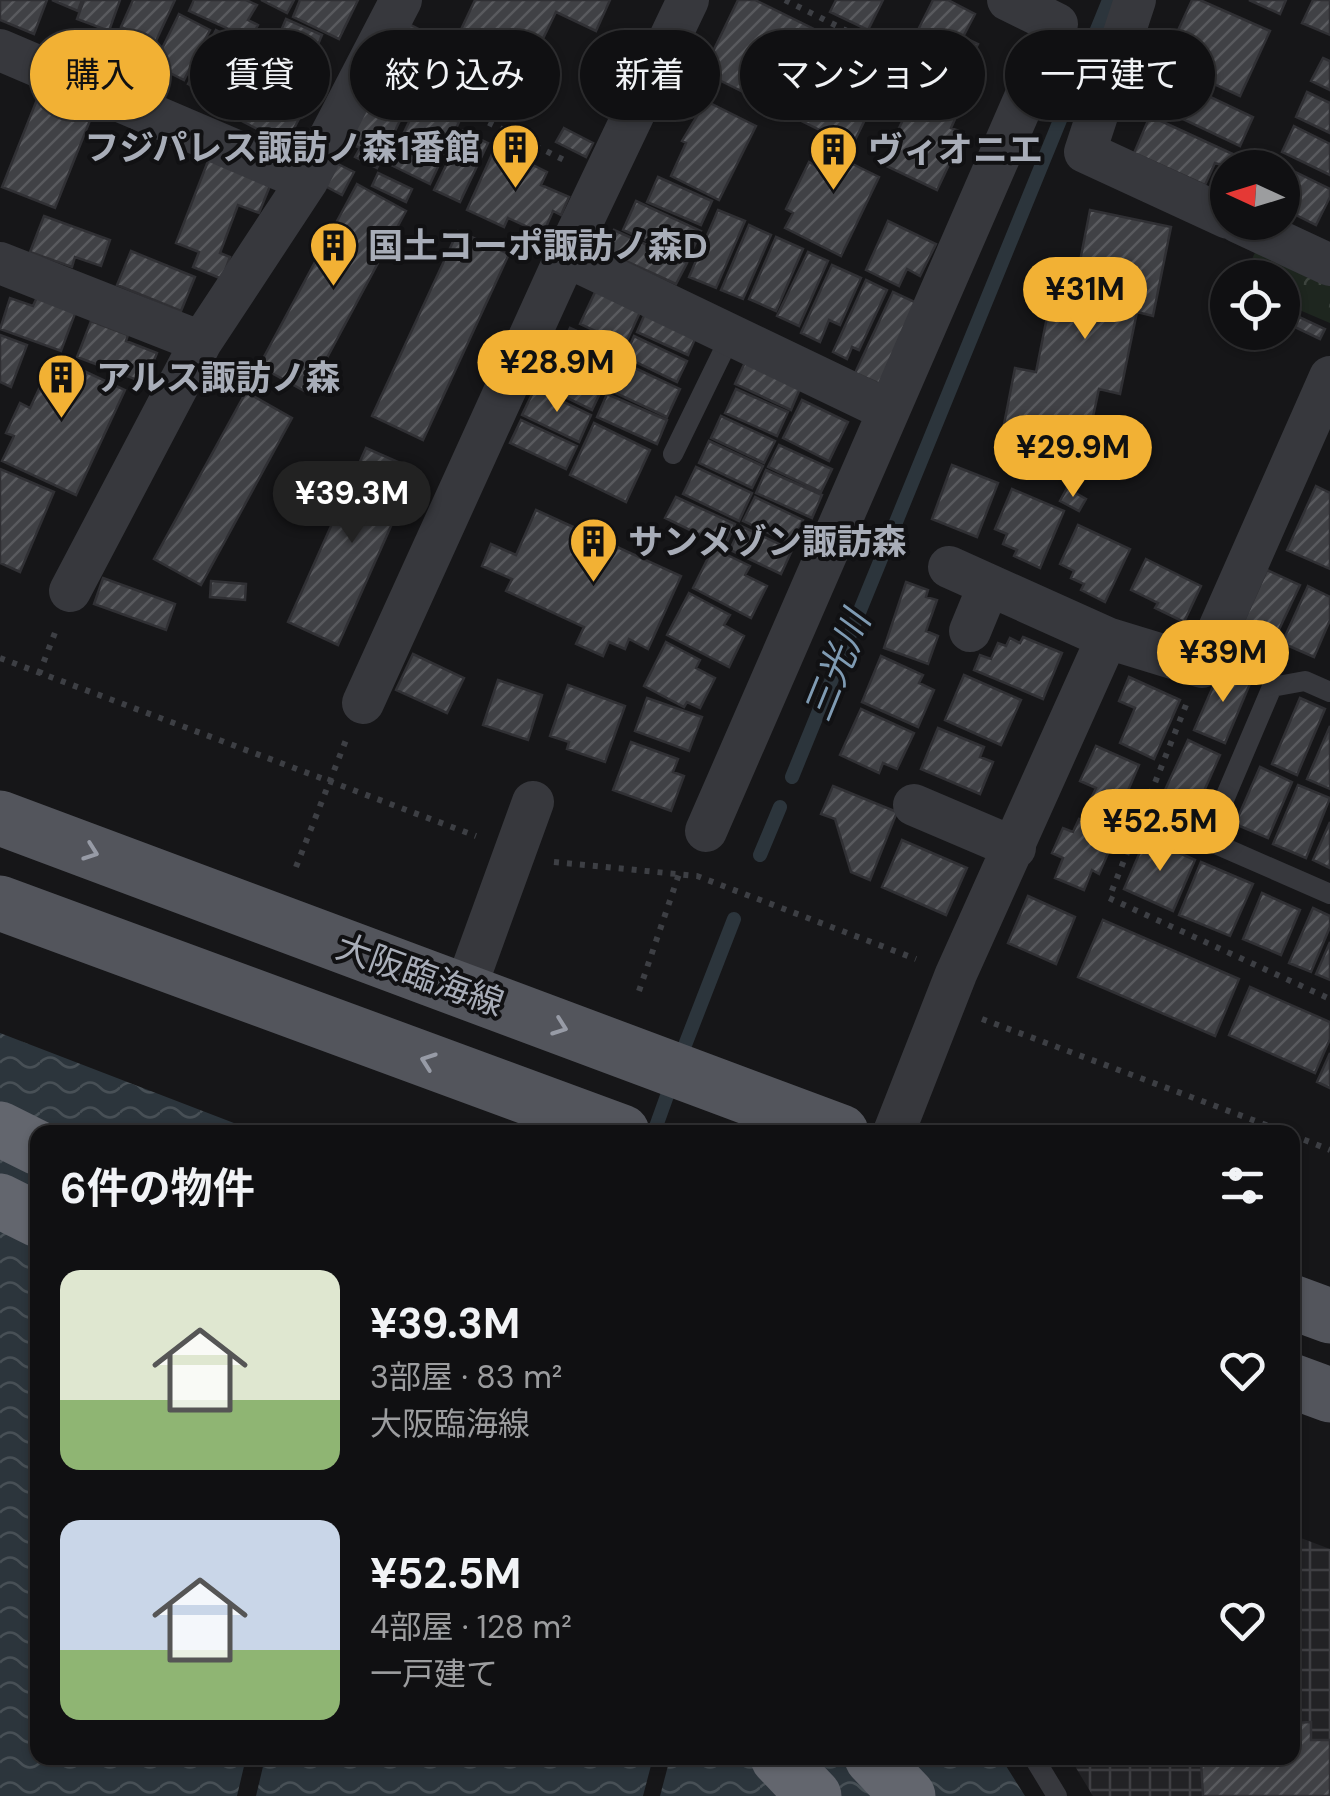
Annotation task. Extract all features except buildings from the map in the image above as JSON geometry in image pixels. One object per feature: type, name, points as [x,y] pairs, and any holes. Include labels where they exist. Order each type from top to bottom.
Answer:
[{"type":"highway","points":[[0,1128],[30,1144]]},
{"type":"highway","points":[[0,1201],[30,1216]]},
{"type":"highway","points":[[785,1765],[814,1796]]},
{"type":"highway","points":[[879,1765],[908,1796]]},
{"type":"main road","name":"大阪臨海線","points":[[0,818],[822,1125]]},
{"type":"main road","points":[[0,903],[601,1125]]},
{"type":"main road","points":[[1300,1305],[1330,1316]]},
{"type":"main road","points":[[1300,1384],[1330,1394]]},
{"type":"street","points":[[385,30],[401,0]]},
{"type":"street","points":[[356,717],[566,256],[688,0]]},
{"type":"street","points":[[1008,0],[1062,12]]},
{"type":"street","points":[[1134,0],[1085,152],[1210,210]]},
{"type":"street","points":[[0,50],[307,181]]},
{"type":"street","points":[[64,608],[201,342],[307,181],[350,97]]},
{"type":"street","points":[[706,831],[1014,120]]},
{"type":"street","points":[[1277,240],[1330,265]]},
{"type":"street","points":[[566,256],[886,410]]},
{"type":"street","points":[[0,263],[201,342]]},
{"type":"street","points":[[950,567],[1107,638],[1202,667],[1330,376]]},
{"type":"street","points":[[970,630],[989,585]]},
{"type":"street","points":[[897,1125],[944,1005],[1107,638]]},
{"type":"street","points":[[464,992],[534,802]]},
{"type":"street","points":[[914,805],[1015,848]]},
{"type":"lane","points":[[674,454],[731,335]]},
{"type":"lane","points":[[1330,692],[1304,681],[1272,688],[1218,814],[1218,845],[1330,894]]},
{"type":"lane","points":[[1038,1765],[1057,1796]]},
{"type":"path","points":[[785,0],[1005,110]]},
{"type":"path","points":[[483,120],[602,180]]},
{"type":"path","points":[[40,674],[64,608]]},
{"type":"path","points":[[1202,667],[1109,898],[1330,999]]},
{"type":"path","points":[[296,868],[356,717]]},
{"type":"path","points":[[1142,815],[1196,839],[1218,836]]},
{"type":"path","points":[[639,991],[679,874]]},
{"type":"path","points":[[944,1005],[1266,1125]]},
{"type":"path","points":[[1300,1139],[1330,1150]]},
{"type":"shaded area","points":[[1300,1538],[1330,1549],[1330,1796],[1093,1796],[1074,1765],[1300,1765]]},
{"type":"green space","points":[[1256,250],[1279,260],[1252,260]]},
{"type":"green space","points":[[1300,269],[1330,282],[1330,323],[1300,310]]},
{"type":"water","points":[[0,1033],[239,1125],[30,1125],[30,1765],[1005,1765],[1025,1796],[0,1796]]},
{"type":"pier","points":[[244,1765],[263,1765],[256,1796],[237,1796]]},
{"type":"pier","points":[[651,1765],[668,1765],[660,1796],[643,1796]]},
{"type":"waterway","name":"三光川","points":[[792,777],[1109,0]]},
{"type":"waterway","name":"三光川","points":[[760,855],[780,807]]},
{"type":"waterway","name":"三光川","points":[[680,1058],[734,919]]},
{"type":"waterway","name":"三光川","points":[[657,1125],[673,1079]]},
{"type":"place","name":"フジパレス諏訪ノ森1番館","points":[[515,190]]},
{"type":"place","name":"ヴィオニエ","points":[[833,192]]},
{"type":"place","name":"国土コーポ諏訪ノ森D","points":[[333,288]]},
{"type":"place","name":"アルス諏訪ノ森","points":[[61,420]]},
{"type":"place","name":"サンメゾン諏訪森","points":[[593,584]]}]
